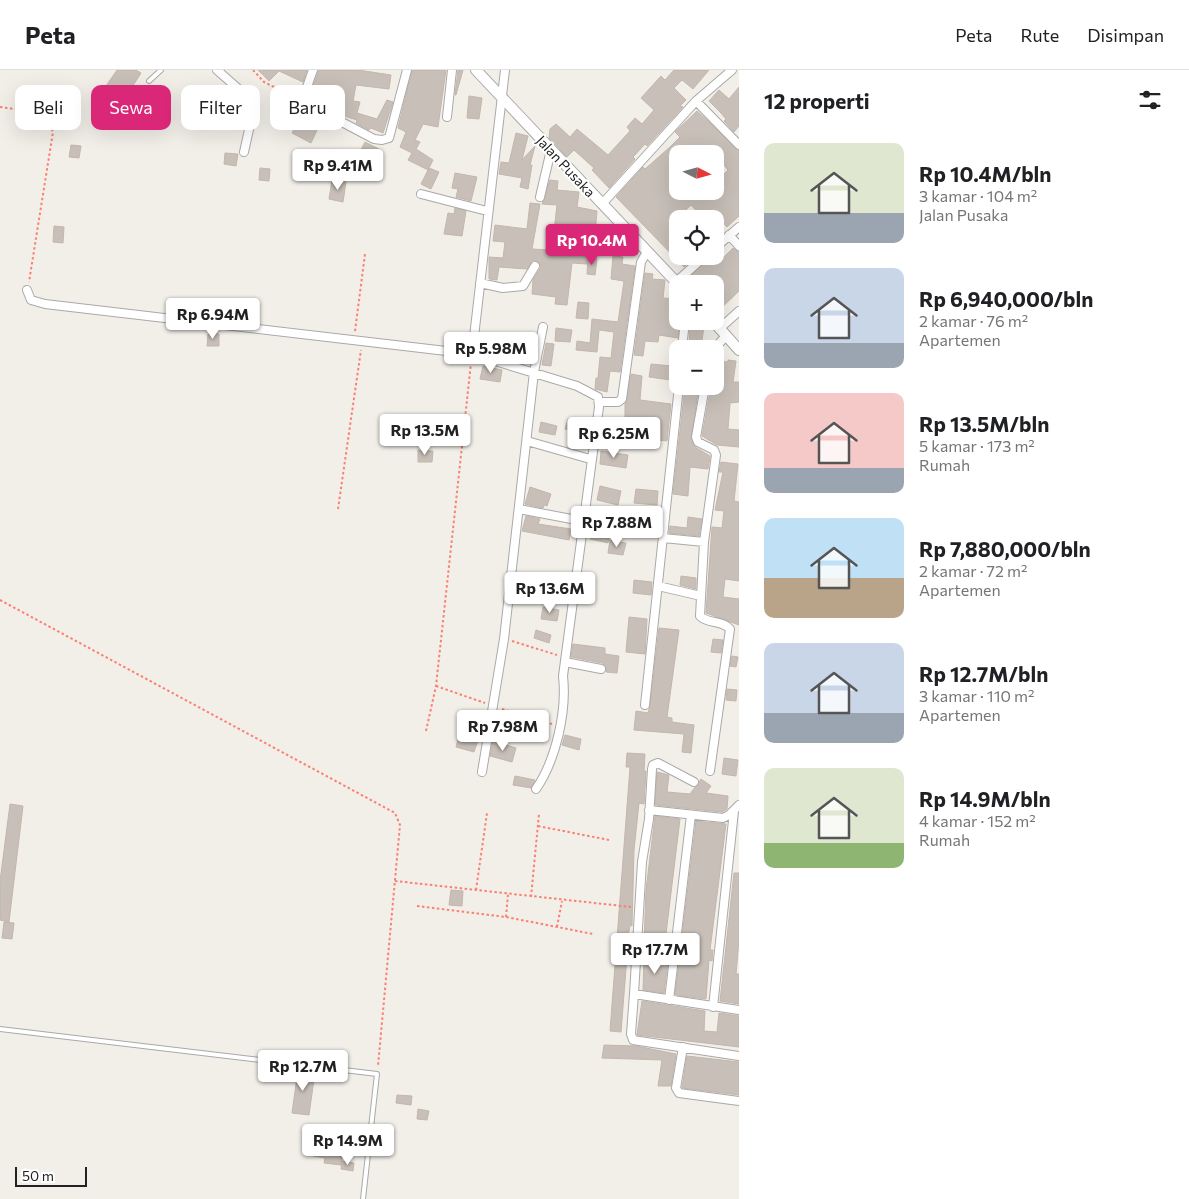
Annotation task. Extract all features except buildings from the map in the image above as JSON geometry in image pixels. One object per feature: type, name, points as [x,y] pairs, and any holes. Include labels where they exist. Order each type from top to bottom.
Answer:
[{"type":"street","points":[[217,70],[251,100],[252,116],[244,152]]},
{"type":"street","points":[[308,85],[314,70]]},
{"type":"street","points":[[345,124],[374,139],[382,140],[389,138],[407,70]]},
{"type":"street","points":[[447,117],[452,70]]},
{"type":"street","name":"Jalan Pusaka","points":[[476,70],[669,275]]},
{"type":"street","points":[[472,354],[487,211],[505,70]]},
{"type":"street","points":[[602,204],[696,101],[732,70]]},
{"type":"street","points":[[696,101],[739,145]]},
{"type":"street","points":[[540,197],[550,150]]},
{"type":"street","points":[[421,194],[487,211]]},
{"type":"street","points":[[724,240],[739,227]]},
{"type":"street","points":[[729,235],[739,246]]},
{"type":"street","points":[[599,402],[618,402],[622,399],[640,262],[647,252]]},
{"type":"street","points":[[685,275],[696,265]]},
{"type":"street","points":[[480,283],[503,288],[523,286],[535,266]]},
{"type":"street","points":[[27,290],[31,300],[45,304],[472,354],[577,386],[598,397],[599,402],[582,521],[566,660],[562,718],[546,774],[536,789]]},
{"type":"street","points":[[724,324],[739,311]]},
{"type":"street","points":[[482,772],[504,639],[534,372],[543,327]]},
{"type":"street","points":[[720,330],[739,350]]},
{"type":"street","points":[[645,706],[677,395]]},
{"type":"street","points":[[703,395],[696,437],[698,442],[714,450],[716,455],[704,542],[700,618],[727,625],[730,629],[710,771]]},
{"type":"street","points":[[527,441],[590,459]]},
{"type":"street","points":[[519,509],[582,521]]},
{"type":"street","points":[[663,538],[704,542]]},
{"type":"street","points":[[658,586],[700,596]]},
{"type":"street","points":[[566,660],[601,669]]},
{"type":"street","points":[[694,782],[661,764],[653,765],[639,908],[631,1034],[636,1042],[739,1056]]},
{"type":"street","points":[[649,810],[723,818],[736,808]]},
{"type":"street","points":[[713,1007],[736,808]]},
{"type":"street","points":[[669,1000],[691,815]]},
{"type":"street","points":[[636,950],[675,956]]},
{"type":"street","points":[[634,994],[739,1010]]},
{"type":"street","points":[[683,1047],[676,1088],[679,1093],[739,1101]]},
{"type":"lane","points":[[149,81],[161,70]]},
{"type":"lane","points":[[0,1030],[377,1074],[363,1199]]},
{"type":"path","points":[[253,70],[264,82],[270,85]]},
{"type":"path","points":[[0,107],[30,111],[47,119],[53,132],[27,290]]},
{"type":"path","points":[[353,340],[365,254]]},
{"type":"path","points":[[338,509],[363,341]]},
{"type":"path","points":[[426,731],[436,686],[472,354]]},
{"type":"path","points":[[0,600],[395,813],[400,825],[377,1074]]},
{"type":"path","points":[[504,639],[566,660]]},
{"type":"path","points":[[476,890],[487,813]]},
{"type":"path","points":[[531,897],[539,814]]},
{"type":"path","points":[[538,826],[609,840]]},
{"type":"path","points":[[395,880],[562,901],[639,908]]},
{"type":"path","points":[[506,917],[508,894]]},
{"type":"path","points":[[557,927],[562,901]]},
{"type":"path","points":[[417,906],[506,917],[593,934]]}]
